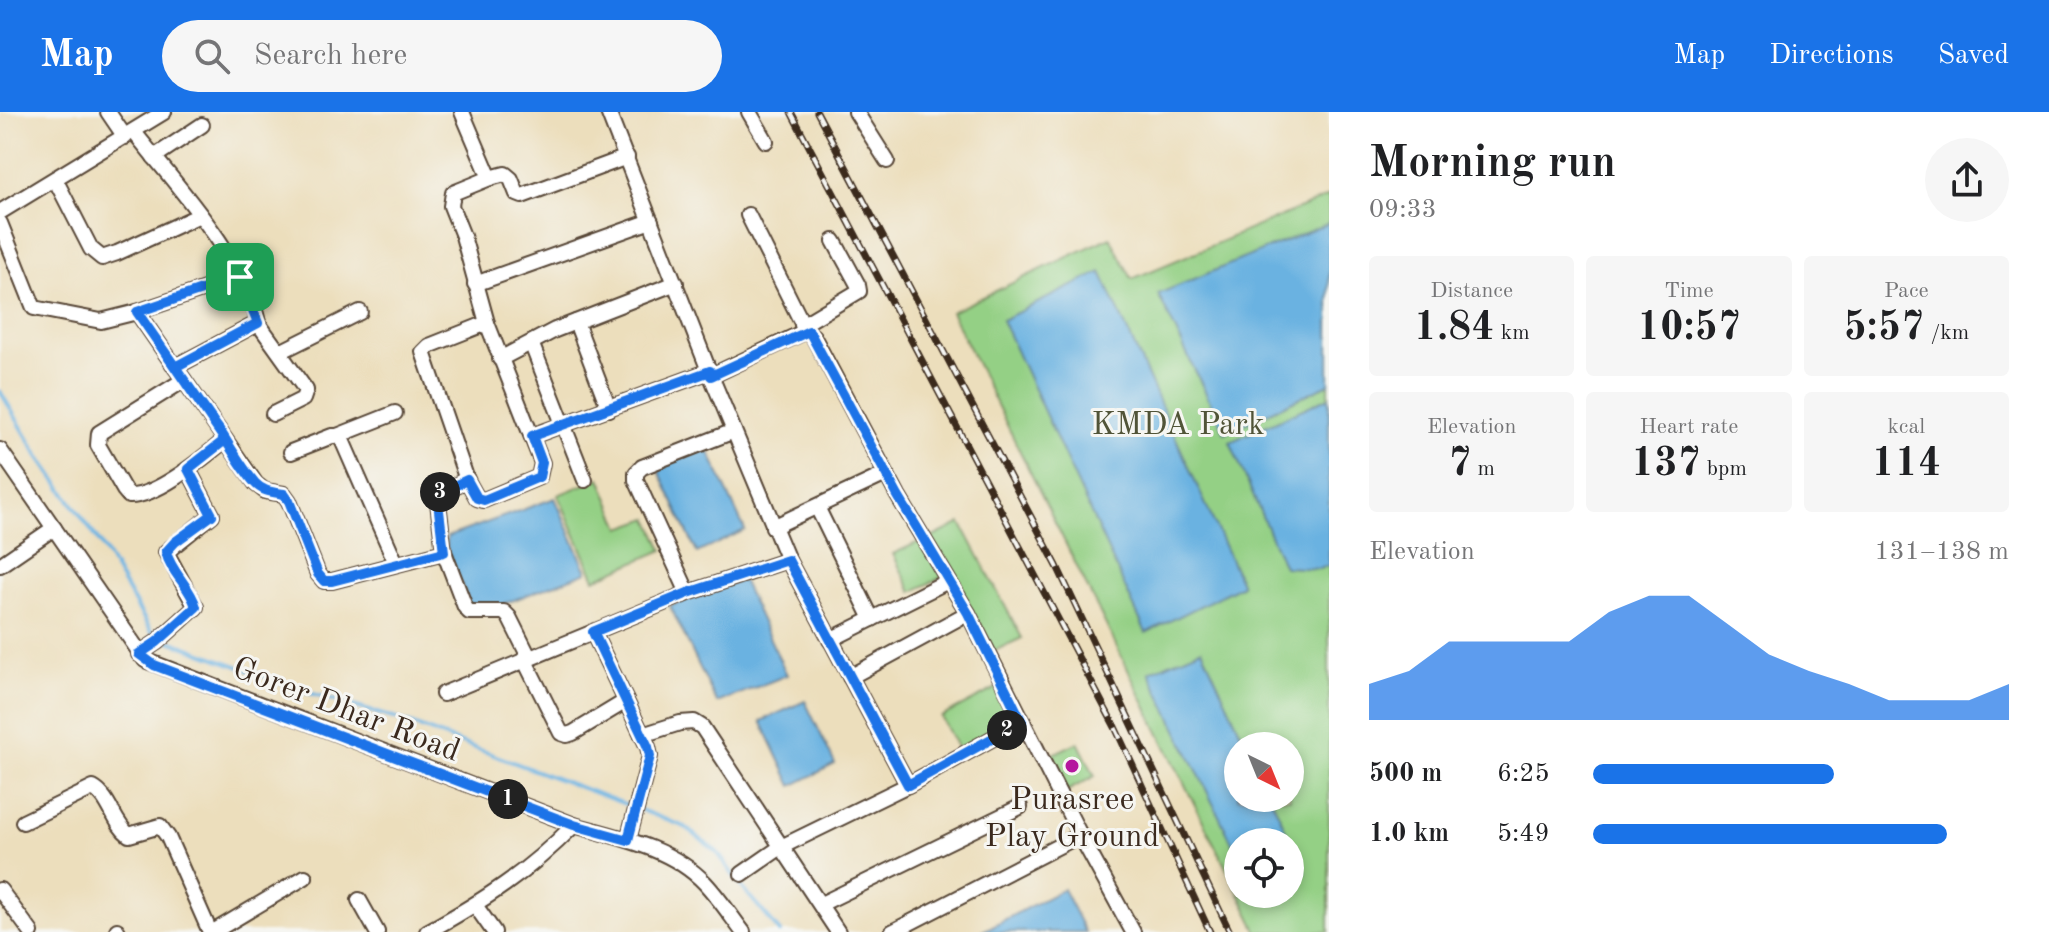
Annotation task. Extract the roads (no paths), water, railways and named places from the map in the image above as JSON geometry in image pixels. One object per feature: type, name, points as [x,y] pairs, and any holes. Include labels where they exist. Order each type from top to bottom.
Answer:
[{"type":"street","points":[[108,112],[154,157],[213,233],[240,277],[258,323],[306,390],[303,399],[273,414]]},
{"type":"street","points":[[0,212],[164,112]]},
{"type":"street","points":[[462,112],[490,178]]},
{"type":"street","points":[[608,112],[773,527],[908,785]]},
{"type":"street","points":[[749,112],[766,141]]},
{"type":"street","points":[[856,112],[887,161]]},
{"type":"street","points":[[154,157],[202,125]]},
{"type":"street","points":[[487,323],[429,346],[423,352],[467,480],[477,498],[484,500],[539,477],[542,463],[487,323],[450,199],[453,193],[505,174],[511,179],[517,194],[522,196],[627,157]]},
{"type":"street","points":[[55,179],[91,249],[102,258],[200,215]]},
{"type":"street","points":[[748,215],[804,328],[813,336],[886,474],[968,613],[1080,835],[1133,932]]},
{"type":"street","points":[[475,284],[651,221]]},
{"type":"street","points":[[0,223],[34,308],[101,321],[240,277]]},
{"type":"street","points":[[532,436],[710,374],[804,328],[859,291],[834,241]]},
{"type":"street","points":[[500,359],[576,322],[676,283]]},
{"type":"street","points":[[137,312],[256,484],[265,491],[284,494],[289,501],[318,574],[324,581],[444,552]]},
{"type":"street","points":[[280,352],[360,312]]},
{"type":"street","points":[[576,322],[609,409]]},
{"type":"street","points":[[175,367],[258,323]]},
{"type":"street","points":[[532,345],[585,480]]},
{"type":"street","points":[[184,380],[99,433],[98,445],[129,496],[138,496],[188,469],[225,440]]},
{"type":"street","points":[[291,452],[395,413]]},
{"type":"street","points":[[688,593],[636,480],[636,473],[642,467],[734,431]]},
{"type":"street","points":[[337,436],[346,445],[396,563]]},
{"type":"street","name":"Gorer Dhar Road","points":[[0,450],[83,567],[139,654],[154,665],[574,825],[628,840],[672,858],[704,882],[743,932]]},
{"type":"street","points":[[139,654],[193,611],[196,604],[168,561],[166,552],[212,515],[188,469]]},
{"type":"street","points":[[773,527],[886,474]]},
{"type":"street","points":[[467,480],[437,494],[444,552],[465,607],[469,612],[504,612],[509,617],[561,733],[573,733],[626,701]]},
{"type":"street","points":[[817,507],[872,619]]},
{"type":"street","points":[[0,565],[54,528]]},
{"type":"street","points":[[443,694],[688,593],[788,560]]},
{"type":"street","points":[[830,640],[948,581]]},
{"type":"street","points":[[850,677],[968,613]]},
{"type":"street","points":[[593,632],[650,756],[628,840]]},
{"type":"street","points":[[642,735],[680,723],[694,722],[702,727],[838,932]]},
{"type":"street","points":[[742,874],[781,847],[908,785],[1022,722]]},
{"type":"street","points":[[23,822],[93,788],[100,793],[129,835],[160,826],[212,932],[305,877]]},
{"type":"street","points":[[821,904],[1020,807]]},
{"type":"street","points":[[427,932],[475,905],[541,858],[574,825]]},
{"type":"street","points":[[892,932],[1080,835]]},
{"type":"street","points":[[0,890],[31,932]]},
{"type":"street","points":[[359,900],[377,932]]},
{"type":"street","points":[[475,905],[494,932]]},
{"type":"water","points":[[1329,223],[1329,384],[1225,433],[1158,294]]},
{"type":"water","points":[[1101,272],[1242,585],[1146,633],[1002,320]]},
{"type":"water","points":[[1329,397],[1329,565],[1320,569],[1284,567],[1230,442]]},
{"type":"water","points":[[707,448],[745,530],[697,553],[657,467]]},
{"type":"water","points":[[555,498],[587,572],[501,605],[471,607],[447,550],[447,537]]},
{"type":"water","points":[[742,580],[787,675],[717,703],[670,606]]},
{"type":"water","points":[[1202,649],[1241,732],[1224,732],[1224,812],[1278,812],[1285,828],[1225,828],[1149,672]]},
{"type":"water","points":[[805,701],[835,764],[792,786],[761,721]]},
{"type":"water","points":[[1063,889],[1085,932],[981,932]]},
{"type":"waterway","points":[[0,391],[38,455],[100,543],[154,636],[159,637]]},
{"type":"waterway","points":[[167,640],[310,693],[400,720],[633,807]]},
{"type":"waterway","points":[[641,810],[685,827],[717,852],[780,932]]},
{"type":"railway","points":[[791,112],[1115,727],[1210,932]]},
{"type":"railway","points":[[817,112],[1057,566],[1230,932]]},
{"type":"place","name":"Purasree Play Ground","points":[[1072,766]]},
{"type":"park label","name":"KMDA Park","points":[[1178,423]]}]
